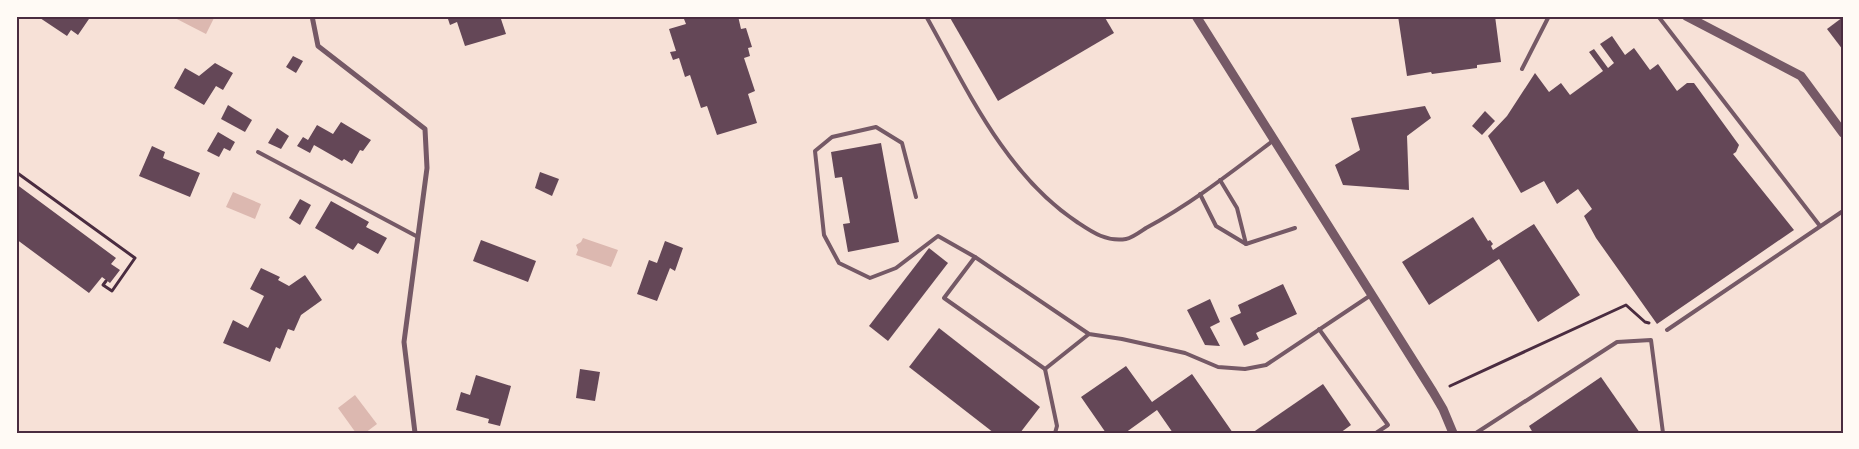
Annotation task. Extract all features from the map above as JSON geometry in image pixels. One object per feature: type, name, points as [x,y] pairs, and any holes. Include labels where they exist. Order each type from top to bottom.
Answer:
[{"type":"street","points":[[312,16],[318,46],[425,129],[427,168],[404,342],[415,433]]},
{"type":"street","points":[[1196,16],[1433,392],[1443,409],[1453,433]]},
{"type":"street","points":[[1686,16],[1801,76],[1843,133]]},
{"type":"lane","points":[[926,16],[983,118],[1009,156],[1053,204],[1099,236],[1127,239],[1168,216],[1274,140]]},
{"type":"lane","points":[[1522,69],[1549,16]]},
{"type":"lane","points":[[1658,16],[1820,226]]},
{"type":"lane","points":[[916,197],[902,143],[876,127],[832,137],[815,151],[824,235],[839,263],[870,278],[896,268],[938,236],[975,257],[1089,334],[1184,353],[1218,367],[1245,369],[1266,365],[1371,295]]},
{"type":"lane","points":[[258,152],[418,237]]},
{"type":"lane","points":[[1220,180],[1237,208],[1246,244]]},
{"type":"lane","points":[[1200,194],[1216,226],[1246,244],[1295,228]]},
{"type":"lane","points":[[1667,330],[1843,211]]},
{"type":"lane","points":[[975,257],[944,298],[1045,369],[1057,426],[1055,433]]},
{"type":"lane","points":[[1320,329],[1388,425],[1376,433]]},
{"type":"lane","points":[[1045,369],[1089,334]]},
{"type":"lane","points":[[1476,433],[1617,342],[1651,340],[1663,433]]},
{"type":"path","points":[[16,172],[135,258],[112,291],[103,285],[106,281]]},
{"type":"path","points":[[1447,387],[1626,305],[1645,322],[1667,330]]},
{"type":"shaded area","points":[[171,16],[215,16],[206,34]]},
{"type":"shaded area","points":[[233,192],[261,204],[255,219],[226,207]]},
{"type":"shaded area","points":[[583,238],[618,250],[611,267],[576,255],[578,250],[576,245]]},
{"type":"shaded area","points":[[355,395],[377,424],[365,433],[356,433],[338,408]]},
{"type":"building","points":[[41,16],[91,16],[78,35],[71,30],[67,36],[40,18]]},
{"type":"building","points":[[447,16],[500,16],[506,34],[465,46],[457,22],[450,25]]},
{"type":"building","points":[[692,16],[738,16],[741,29],[746,28],[752,47],[748,48],[750,56],[744,58],[755,91],[748,94],[757,123],[717,135],[707,106],[701,108],[690,75],[685,77],[679,58],[673,60],[670,52],[676,51],[669,29],[686,24],[684,19]]},
{"type":"building","points":[[949,16],[1104,16],[1114,33],[998,101]]},
{"type":"building","points":[[1398,16],[1495,16],[1501,62],[1477,65],[1477,68],[1407,76]]},
{"type":"building","points":[[1843,17],[1843,50],[1827,29]]},
{"type":"building","points":[[1612,36],[1625,55],[1634,48],[1650,70],[1658,64],[1677,91],[1687,83],[1694,83],[1739,145],[1733,154],[1794,230],[1657,324],[1596,238],[1584,216],[1592,209],[1578,189],[1557,204],[1544,181],[1521,193],[1488,136],[1507,116],[1535,73],[1549,92],[1561,83],[1570,95],[1603,71],[1589,52],[1594,49],[1608,68],[1614,63],[1600,44]]},
{"type":"building","points":[[293,56],[303,61],[296,73],[286,67]]},
{"type":"building","points":[[215,63],[233,73],[223,90],[216,86],[204,105],[174,88],[185,68],[199,76]]},
{"type":"building","points":[[228,105],[252,120],[245,132],[221,119]]},
{"type":"building","points":[[1425,106],[1431,118],[1407,136],[1409,190],[1343,185],[1335,165],[1360,150],[1351,118]]},
{"type":"building","points":[[1485,111],[1495,121],[1482,135],[1472,126]]},
{"type":"building","points":[[341,122],[371,140],[363,151],[360,150],[352,164],[344,159],[342,161],[314,145],[310,153],[297,146],[303,137],[308,140],[317,125],[333,134]]},
{"type":"building","points":[[277,128],[289,136],[281,149],[268,143]]},
{"type":"building","points":[[218,132],[235,142],[230,151],[224,148],[219,157],[207,151]]},
{"type":"building","points":[[881,143],[899,242],[848,252],[843,224],[850,223],[842,177],[835,178],[831,152]]},
{"type":"building","points":[[152,146],[165,152],[163,158],[200,173],[190,197],[139,176]]},
{"type":"building","points":[[540,172],[559,179],[552,196],[535,188]]},
{"type":"building","points":[[16,184],[116,258],[111,264],[120,270],[110,283],[102,277],[89,293],[16,239]]},
{"type":"building","points":[[300,199],[311,205],[300,225],[289,218]]},
{"type":"building","points":[[331,201],[369,222],[366,227],[387,238],[378,254],[358,243],[353,250],[315,228]]},
{"type":"building","points":[[1473,217],[1488,241],[1490,240],[1493,244],[1491,246],[1493,250],[1534,224],[1580,295],[1538,322],[1499,259],[1429,305],[1402,262]]},
{"type":"building","points":[[481,240],[536,261],[528,282],[473,261]]},
{"type":"building","points":[[665,241],[683,248],[675,271],[670,268],[657,301],[637,294],[649,260],[657,263]]},
{"type":"building","points":[[929,248],[948,263],[888,341],[869,326]]},
{"type":"building","points":[[261,268],[280,277],[278,280],[289,286],[305,275],[322,300],[301,315],[294,331],[288,329],[280,349],[276,347],[270,362],[223,343],[233,320],[248,328],[264,296],[250,289]]},
{"type":"building","points":[[1283,284],[1297,314],[1256,333],[1259,339],[1244,346],[1230,318],[1241,313],[1238,305]]},
{"type":"building","points":[[1210,299],[1220,322],[1210,327],[1220,346],[1205,345],[1187,310]]},
{"type":"building","points":[[939,328],[1040,407],[1020,433],[994,433],[909,367]]},
{"type":"building","points":[[1126,366],[1152,402],[1192,374],[1233,433],[1173,433],[1157,410],[1125,433],[1106,433],[1081,397]]},
{"type":"building","points":[[580,369],[600,372],[595,401],[576,398]]},
{"type":"building","points":[[476,375],[511,386],[500,426],[488,423],[489,419],[456,410],[461,392],[470,395]]},
{"type":"building","points":[[1601,377],[1640,433],[1533,433],[1529,426]]},
{"type":"building","points":[[1323,384],[1351,425],[1340,433],[1252,433]]}]
